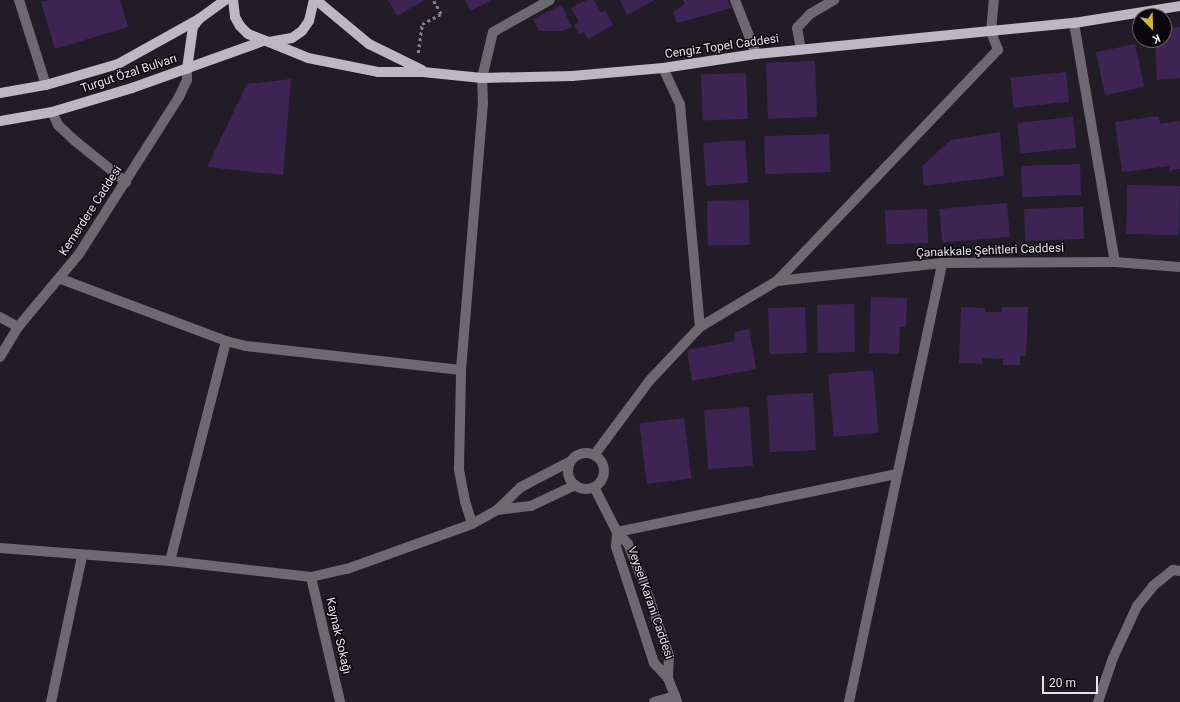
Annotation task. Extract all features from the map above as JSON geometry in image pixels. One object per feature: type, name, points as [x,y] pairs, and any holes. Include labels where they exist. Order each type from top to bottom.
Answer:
[{"type":"main road","name":"Turgut Özal Bulvarı","points":[[0,92],[46,85],[118,64],[199,19],[225,0]]},
{"type":"main road","name":"Cengiz Topel Caddesi","points":[[233,0],[235,17],[240,26],[248,34],[290,52],[340,65],[378,72],[420,69],[482,78],[572,76],[663,68],[756,54],[1074,23],[1180,6]]},
{"type":"main road","name":"Turgut Özal Bulvarı","points":[[0,121],[52,112],[266,42],[292,38],[302,31],[309,21],[315,0]]},
{"type":"main road","points":[[315,0],[368,44],[420,69]]},
{"type":"main road","points":[[187,69],[190,37],[199,19]]},
{"type":"street","points":[[19,0],[46,85]]},
{"type":"street","points":[[472,524],[465,501],[460,469],[461,370],[483,104],[482,78],[493,32],[550,0]]},
{"type":"street","points":[[735,0],[756,54]]},
{"type":"street","points":[[801,50],[797,28],[810,14],[834,0]]},
{"type":"street","points":[[595,454],[632,408],[650,380],[700,327],[777,281],[998,50],[991,32],[994,0]]},
{"type":"street","points":[[1074,23],[1115,262]]},
{"type":"street","points":[[663,68],[680,104],[700,327]]},
{"type":"street","name":"Kemerdere Caddesi","points":[[0,358],[18,326],[61,279],[126,182],[179,97],[187,80],[187,69]]},
{"type":"street","points":[[52,112],[58,125],[74,140],[126,182]]},
{"type":"street","name":"Çanakkale Şehitleri Caddesi","points":[[777,281],[942,263],[1115,262],[1180,267]]},
{"type":"street","points":[[849,702],[896,474],[942,263]]},
{"type":"street","points":[[61,279],[226,341],[246,346],[461,370]]},
{"type":"street","points":[[0,317],[18,326]]},
{"type":"street","points":[[170,561],[226,341]]},
{"type":"street","points":[[0,548],[82,556],[170,561],[311,577],[347,569],[472,524],[497,510],[520,487],[571,461],[582,452],[595,454],[601,458],[605,471],[604,478],[594,488],[588,489],[575,485],[568,474],[571,461]]},
{"type":"street","points":[[617,532],[896,474]]},
{"type":"street","points":[[497,510],[531,506],[575,485]]},
{"type":"street","name":"Veysel Karani Caddesi","points":[[594,488],[617,532],[628,544],[642,578],[669,656],[668,678]]},
{"type":"street","name":"Veysel Karani Caddesi","points":[[617,532],[616,547],[626,582],[654,663],[668,678],[676,699]]},
{"type":"street","points":[[51,702],[82,556]]},
{"type":"street","points":[[1098,702],[1113,658],[1137,606],[1153,586],[1173,570],[1180,572]]},
{"type":"street","name":"Kaynak Sokağı","points":[[311,577],[340,702]]},
{"type":"street","points":[[654,702],[676,699]]},
{"type":"path","points":[[420,69],[422,24],[441,14],[433,0]]},
{"type":"building","points":[[48,0],[120,0],[128,27],[55,49],[41,2]]},
{"type":"building","points":[[388,0],[424,0],[397,16]]},
{"type":"building","points":[[465,0],[491,0],[471,11]]},
{"type":"building","points":[[587,0],[594,0],[601,13],[605,10],[613,25],[588,39],[584,32],[579,35],[574,25],[579,22],[571,8]]},
{"type":"building","points":[[620,0],[655,0],[627,15]]},
{"type":"building","points":[[683,0],[727,0],[732,8],[677,23],[673,12],[685,4]]},
{"type":"building","points":[[561,5],[572,27],[562,31],[539,31],[533,19]]},
{"type":"building","points":[[1180,27],[1180,78],[1157,80],[1155,48],[1172,48],[1172,28]]},
{"type":"building","points":[[1132,45],[1132,48],[1136,48],[1144,87],[1105,95],[1096,52]]},
{"type":"building","points":[[815,61],[817,117],[768,119],[766,63]]},
{"type":"building","points":[[1066,72],[1069,102],[1013,108],[1010,78]]},
{"type":"building","points":[[746,73],[748,119],[703,121],[701,75]]},
{"type":"building","points":[[291,79],[283,175],[207,167],[247,84]]},
{"type":"building","points":[[1159,116],[1160,124],[1180,121],[1180,169],[1169,171],[1169,166],[1122,172],[1115,122]]},
{"type":"building","points":[[1073,117],[1076,148],[1021,154],[1017,123]]},
{"type":"building","points":[[1000,132],[1004,176],[924,186],[922,166],[951,140]]},
{"type":"building","points":[[829,134],[830,172],[765,174],[764,136]]},
{"type":"building","points":[[745,140],[748,183],[706,186],[703,143]]},
{"type":"building","points":[[1080,164],[1081,195],[1022,197],[1021,166]]},
{"type":"building","points":[[1127,185],[1180,186],[1179,235],[1126,234]]},
{"type":"building","points":[[749,200],[750,245],[708,246],[707,201]]},
{"type":"building","points":[[1007,203],[1010,237],[942,243],[939,209]]},
{"type":"building","points":[[1083,207],[1084,239],[1025,241],[1024,209]]},
{"type":"building","points":[[927,209],[928,243],[886,244],[885,210]]},
{"type":"building","points":[[871,297],[907,298],[906,327],[900,327],[899,354],[869,353]]},
{"type":"building","points":[[854,304],[855,352],[818,353],[817,305]]},
{"type":"building","points":[[805,307],[807,353],[770,354],[768,308]]},
{"type":"building","points":[[961,307],[985,308],[985,312],[1002,312],[1002,307],[1028,307],[1026,356],[1020,356],[1020,365],[1003,365],[1003,359],[982,358],[982,364],[959,363]]},
{"type":"building","points":[[749,329],[756,369],[692,381],[687,350],[735,341],[734,332]]},
{"type":"building","points":[[873,370],[878,433],[834,437],[828,374]]},
{"type":"building","points":[[813,393],[816,450],[770,452],[767,395]]},
{"type":"building","points":[[749,407],[753,466],[708,469],[704,410]]},
{"type":"building","points":[[684,418],[691,479],[647,484],[639,423]]}]
